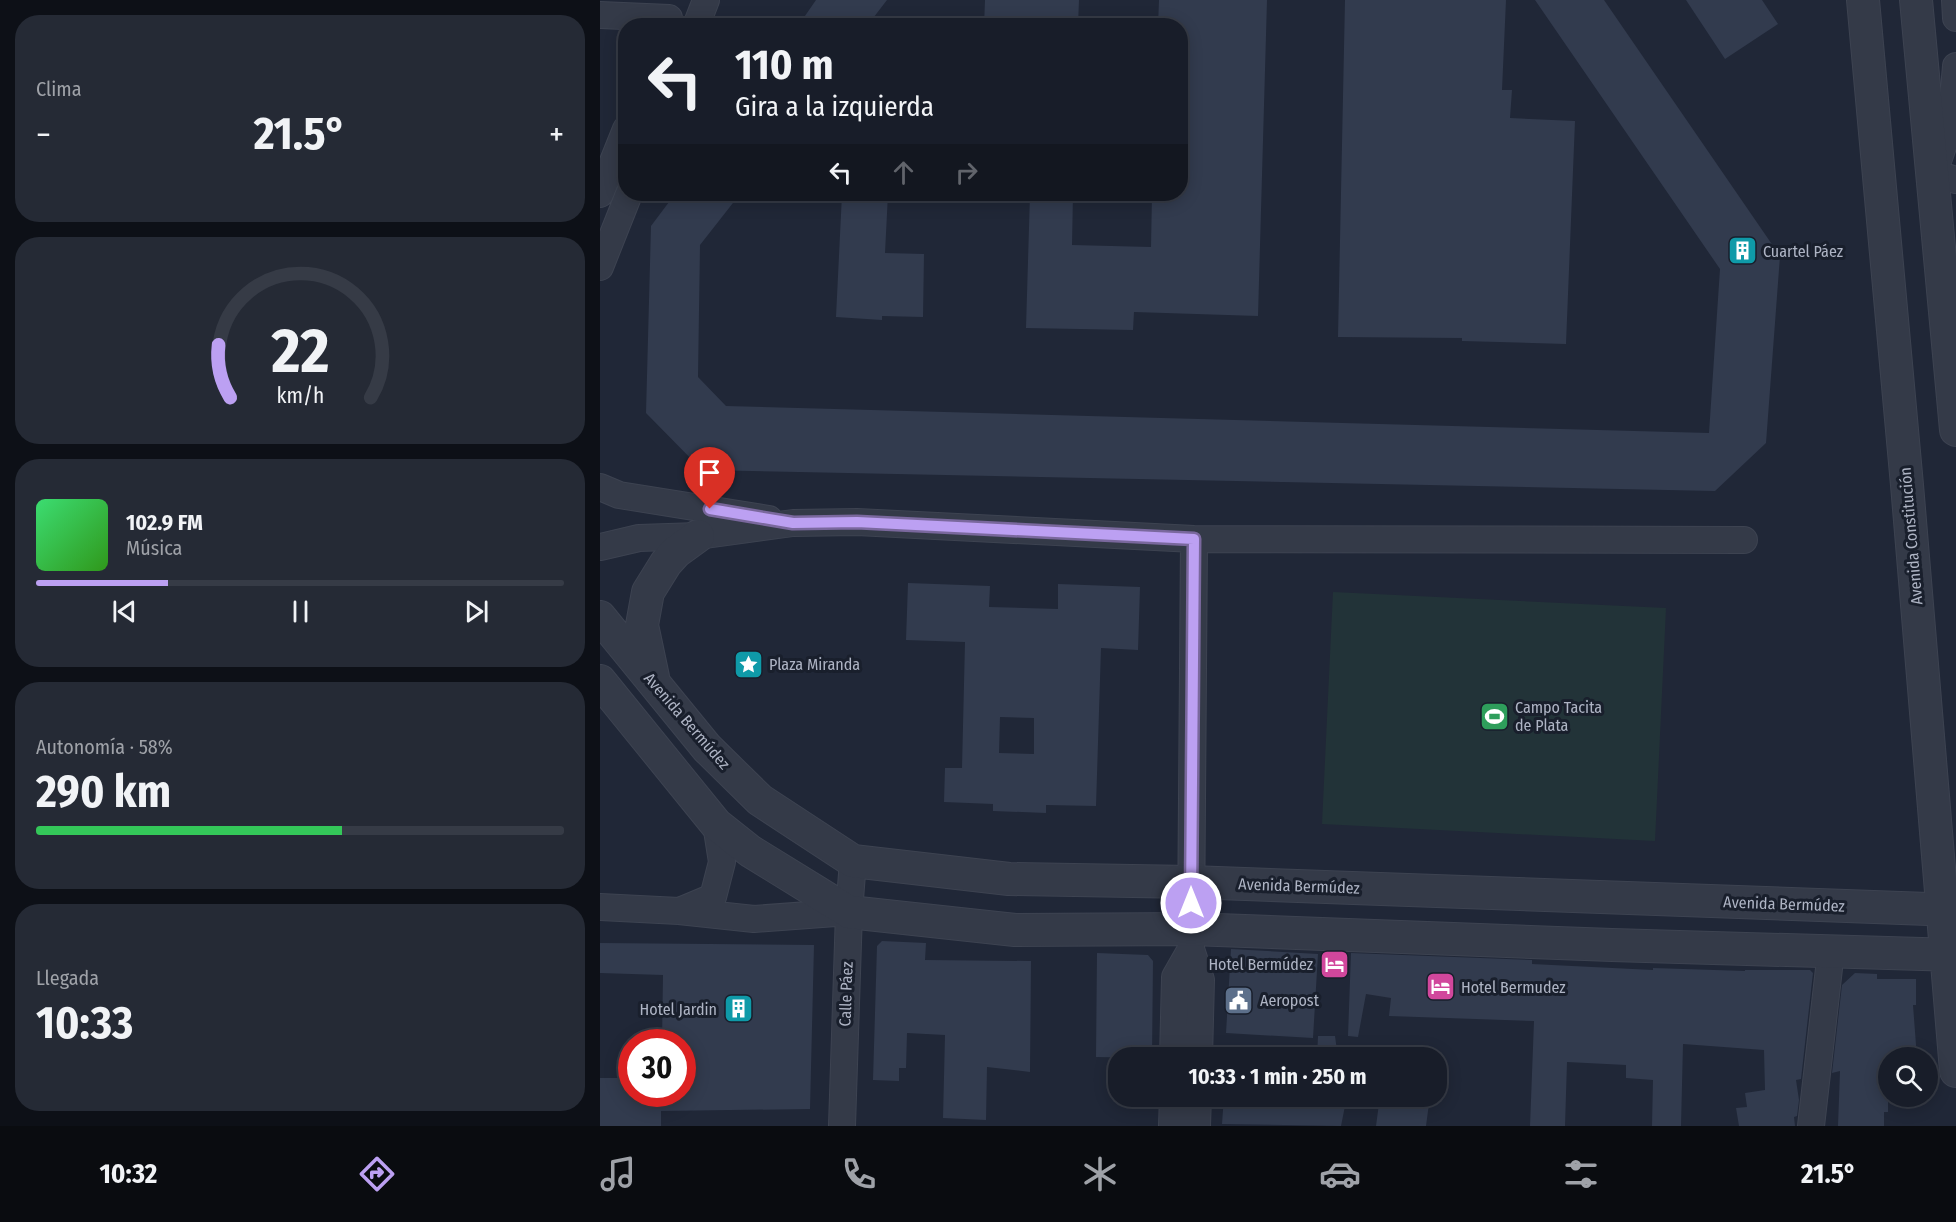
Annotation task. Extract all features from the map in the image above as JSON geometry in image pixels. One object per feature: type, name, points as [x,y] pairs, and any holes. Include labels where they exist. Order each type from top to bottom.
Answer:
[{"type":"street","points":[[699,18],[706,0]]},
{"type":"street","name":"Avenida Constitución","points":[[1863,0],[1949,910],[1956,1071]]},
{"type":"street","points":[[1916,0],[1945,176]]},
{"type":"street","points":[[1955,0],[1956,18]]},
{"type":"street","points":[[600,15],[671,14]]},
{"type":"street","points":[[1956,66],[1948,132],[1942,152],[1956,430]]},
{"type":"street","points":[[600,194],[618,149]]},
{"type":"street","points":[[600,267],[626,201]]},
{"type":"street","points":[[600,487],[620,495],[793,523]]},
{"type":"street","points":[[600,547],[639,538],[698,536],[793,523],[857,522],[1194,539],[1744,540]]},
{"type":"street","points":[[655,684],[642,625],[648,592],[666,563],[676,552],[698,536]]},
{"type":"street","points":[[1194,539],[1191,938],[1201,980],[1199,1047]]},
{"type":"street","name":"Avenida Bermúdez","points":[[600,617],[707,748],[760,800],[853,861],[1010,879],[1191,882],[1949,910]]},
{"type":"street","points":[[600,681],[716,824],[750,851],[849,912]]},
{"type":"street","points":[[679,911],[713,897],[722,862],[716,824]]},
{"type":"street","name":"Calle Páez","points":[[842,1126],[849,912],[853,861]]},
{"type":"street","points":[[600,907],[679,911],[754,919],[849,912],[1015,930],[1191,938],[1612,945],[1951,955]]},
{"type":"street","points":[[1173,1047],[1175,977],[1191,938]]},
{"type":"street","points":[[1811,1126],[1831,951]]},
{"type":"street","points":[[1172,1126],[1173,1107]]},
{"type":"street","points":[[1197,1126],[1198,1107]]},
{"type":"shaded area","name":"Campo Tacita de Plata","points":[[1333,592],[1666,608],[1655,841],[1322,824]]},
{"type":"building","points":[[816,0],[887,0],[873,18],[804,18]]},
{"type":"building","points":[[985,0],[1079,0],[1078,18],[984,18]]},
{"type":"building","points":[[1159,0],[1267,0],[1258,316],[1134,312],[1133,330],[1026,328],[1030,201],[1073,201],[1072,245],[1151,247],[1152,201],[1188,201],[1188,18],[1158,18]]},
{"type":"building","points":[[1345,0],[1506,0],[1502,90],[1512,90],[1510,118],[1575,121],[1566,344],[1462,341],[1462,338],[1338,337]]},
{"type":"building","name":"Cuartel Páez","points":[[1535,0],[1604,0],[1780,256],[1766,443],[1715,491],[702,470],[646,413],[651,226],[670,201],[735,201],[700,245],[698,377],[726,406],[1709,433],[1720,269]]},
{"type":"building","points":[[1686,0],[1762,0],[1778,24],[1725,59]]},
{"type":"building","points":[[842,201],[888,201],[885,253],[924,254],[923,317],[882,316],[882,320],[836,317]]},
{"type":"building","points":[[908,583],[990,586],[989,607],[1058,609],[1058,584],[1140,587],[1138,650],[1101,648],[1096,806],[1046,805],[1046,813],[993,811],[993,804],[944,802],[945,768],[962,768],[965,642],[906,640]],"holes":[[[1000,717],[1034,718],[1034,754],[999,753]]]},
{"type":"building","points":[[882,941],[926,943],[925,960],[1031,961],[1030,1072],[987,1067],[986,1120],[943,1118],[945,1035],[907,1033],[906,1068],[899,1068],[899,1081],[873,1080],[877,946]]},
{"type":"building","name":"Hotel Jardin","points":[[600,943],[814,945],[810,1109],[661,1111],[661,1126],[600,1126],[600,1078],[618,1078],[618,1107],[696,1107],[696,1029],[662,1029],[663,975],[600,973]]},
{"type":"building","points":[[1231,949],[1318,954],[1313,1038],[1226,1033]]},
{"type":"building","points":[[1097,953],[1148,955],[1153,961],[1152,1047],[1108,1047],[1108,1057],[1096,1057]]},
{"type":"building","points":[[1351,953],[1532,960],[1532,964],[1653,970],[1653,968],[1745,971],[1810,970],[1813,973],[1801,1079],[1796,1080],[1799,1100],[1797,1116],[1794,1117],[1795,1126],[1739,1126],[1736,1108],[1747,1107],[1745,1093],[1765,1090],[1764,1050],[1683,1044],[1681,1126],[1652,1126],[1653,1080],[1626,1078],[1626,1065],[1567,1062],[1565,1126],[1530,1126],[1534,1021],[1389,1016],[1391,998],[1366,994],[1358,1037],[1348,1036]]},
{"type":"building","points":[[1855,973],[1877,974],[1877,979],[1916,979],[1916,1005],[1913,1005],[1916,1047],[1878,1047],[1878,1107],[1888,1107],[1888,1112],[1884,1112],[1884,1126],[1838,1126],[1840,1071],[1832,1073],[1842,985]]},
{"type":"building","points":[[1318,1036],[1335,1036],[1336,1047],[1318,1047]]},
{"type":"building","points":[[1223,1107],[1345,1107],[1341,1126],[1222,1124]]},
{"type":"building","points":[[1379,1107],[1429,1107],[1426,1126],[1376,1126]]},
{"type":"place","name":"Cuartel Páez","points":[[1742,251]]},
{"type":"place","name":"Plaza Miranda","points":[[748,664]]},
{"type":"place","name":"Campo Tacita de Plata","points":[[1494,716]]},
{"type":"place","name":"Hotel Bermúdez","points":[[1334,964]]},
{"type":"place","name":"Hotel Bermudez","points":[[1440,987]]},
{"type":"place","name":"Aeropost","points":[[1239,1000]]},
{"type":"place","name":"Hotel Jardin","points":[[738,1009]]},
{"type":"route","points":[[710,509],[793,523],[857,522],[1194,539],[1191,903]]}]
